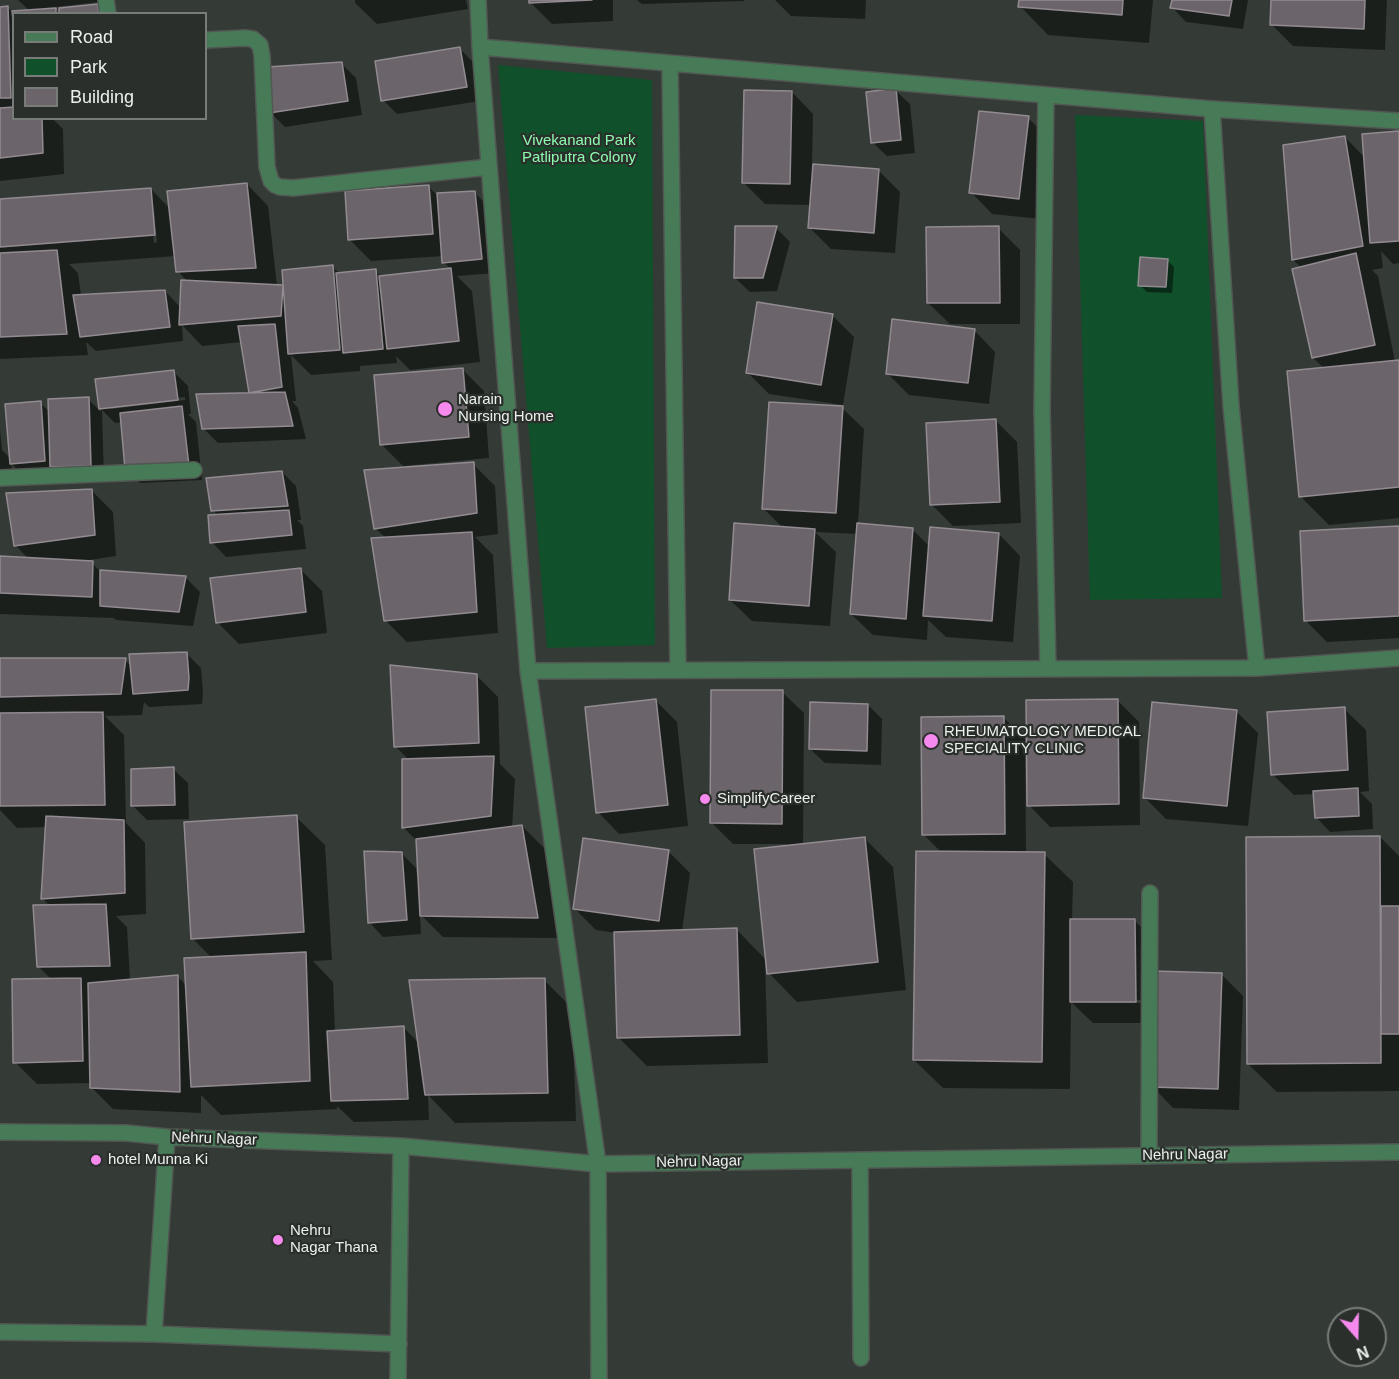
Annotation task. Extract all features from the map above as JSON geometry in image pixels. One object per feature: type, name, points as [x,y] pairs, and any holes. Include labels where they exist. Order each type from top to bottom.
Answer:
[{"type":"street","points":[[478,0],[528,671],[598,1164],[599,1379]]},
{"type":"street","points":[[207,40],[245,38],[253,39],[260,45],[267,167],[275,185],[280,188],[489,167]]},
{"type":"street","points":[[480,46],[1212,109],[1399,121]]},
{"type":"street","points":[[670,64],[678,670]]},
{"type":"street","points":[[1046,95],[1042,410],[1048,669]]},
{"type":"street","points":[[1212,109],[1231,406],[1257,668]]},
{"type":"street","points":[[0,478],[194,470]]},
{"type":"street","points":[[528,671],[1257,668],[1399,658]]},
{"type":"street","points":[[1149,1156],[1150,893]]},
{"type":"street","name":"Nehru Nagar","points":[[0,1132],[126,1133],[167,1137],[401,1146],[598,1164],[1399,1152]]},
{"type":"street","points":[[154,1334],[167,1137]]},
{"type":"street","points":[[398,1379],[401,1146]]},
{"type":"street","points":[[860,1160],[861,1358]]},
{"type":"street","points":[[0,1332],[154,1334],[399,1344]]},
{"type":"green space","name":"Vivekanand Park Patliputra Colony","points":[[498,65],[652,80],[655,645],[547,648]]},
{"type":"green space","points":[[1075,115],[1203,121],[1222,598],[1090,600]]},
{"type":"building","points":[[529,0],[592,0],[529,3]]},
{"type":"building","points":[[1019,0],[1123,0],[1122,15],[1018,7]]},
{"type":"building","points":[[1172,0],[1232,0],[1229,16],[1170,8]]},
{"type":"building","points":[[1271,0],[1365,0],[1364,29],[1270,25]]},
{"type":"building","points":[[98,4],[99,12],[59,12],[59,8]]},
{"type":"building","points":[[8,6],[11,98],[0,98],[0,7]]},
{"type":"building","points":[[56,8],[56,12],[12,11]]},
{"type":"building","points":[[460,47],[467,87],[381,101],[375,61]]},
{"type":"building","points":[[342,62],[348,101],[269,113],[267,67]]},
{"type":"building","points":[[896,88],[901,140],[871,143],[866,92]]},
{"type":"building","points":[[744,90],[792,91],[790,184],[742,183]]},
{"type":"building","points":[[12,107],[12,120],[42,120],[43,153],[0,158],[0,108]]},
{"type":"building","points":[[979,111],[1029,116],[1019,199],[969,193]]},
{"type":"building","points":[[1399,131],[1399,241],[1370,243],[1362,134]]},
{"type":"building","points":[[1345,136],[1363,246],[1292,260],[1283,145]]},
{"type":"building","points":[[813,164],[879,169],[874,233],[808,228]]},
{"type":"building","points":[[247,183],[256,268],[176,272],[167,191]]},
{"type":"building","points":[[429,185],[433,234],[348,240],[345,191]]},
{"type":"building","points":[[151,188],[155,235],[0,247],[0,199]]},
{"type":"building","points":[[475,191],[482,259],[442,263],[437,193]]},
{"type":"building","points":[[735,226],[777,226],[763,278],[734,278]]},
{"type":"building","points":[[999,226],[1000,303],[927,303],[926,227]]},
{"type":"building","points":[[57,250],[67,334],[0,337],[0,253]]},
{"type":"building","points":[[1356,253],[1375,345],[1312,358],[1292,269]]},
{"type":"building","points":[[1140,257],[1168,259],[1166,287],[1138,286]]},
{"type":"building","points":[[333,265],[340,350],[288,354],[282,270]]},
{"type":"building","points":[[451,268],[459,341],[387,349],[379,276]]},
{"type":"building","points":[[376,269],[383,349],[343,353],[336,273]]},
{"type":"building","points":[[181,280],[283,285],[281,316],[179,325]]},
{"type":"building","points":[[165,290],[170,327],[80,337],[73,295]]},
{"type":"building","points":[[757,302],[833,314],[821,385],[746,373]]},
{"type":"building","points":[[892,319],[975,329],[968,383],[886,374]]},
{"type":"building","points":[[275,324],[282,387],[249,393],[238,326]]},
{"type":"building","points":[[1399,360],[1399,487],[1299,497],[1287,371]]},
{"type":"building","points":[[463,368],[469,437],[380,445],[374,375]]},
{"type":"building","points":[[174,370],[178,400],[99,409],[95,379]]},
{"type":"building","points":[[285,392],[293,426],[202,429],[196,394]]},
{"type":"building","points":[[89,397],[91,466],[50,467],[48,399]]},
{"type":"building","points":[[41,401],[45,461],[10,464],[5,404]]},
{"type":"building","points":[[769,402],[843,406],[836,513],[762,509]]},
{"type":"building","points":[[182,406],[189,466],[125,469],[120,413]]},
{"type":"building","points":[[996,419],[1000,502],[930,505],[926,423]]},
{"type":"building","points":[[474,462],[477,513],[374,529],[364,470]]},
{"type":"building","points":[[282,471],[288,506],[211,511],[206,478]]},
{"type":"building","points":[[92,489],[95,535],[14,546],[6,493]]},
{"type":"building","points":[[289,510],[292,535],[210,543],[208,515]]},
{"type":"building","points":[[734,523],[815,529],[809,606],[729,600]]},
{"type":"building","points":[[857,523],[913,528],[906,619],[850,614]]},
{"type":"building","points":[[1399,526],[1399,616],[1304,621],[1300,531]]},
{"type":"building","points":[[930,527],[999,533],[992,621],[923,616]]},
{"type":"building","points":[[472,532],[477,612],[384,621],[371,538]]},
{"type":"building","points":[[0,556],[93,561],[92,597],[0,593]]},
{"type":"building","points":[[301,568],[306,612],[216,623],[210,578]]},
{"type":"building","points":[[100,570],[186,576],[179,612],[100,606]]},
{"type":"building","points":[[187,652],[188,690],[133,694],[129,654]]},
{"type":"building","points":[[0,658],[126,658],[121,694],[0,697]]},
{"type":"building","points":[[390,665],[477,674],[479,743],[394,747]]},
{"type":"building","points":[[711,690],[783,690],[782,824],[710,823]]},
{"type":"building","points":[[656,699],[668,805],[596,813],[585,707]]},
{"type":"building","points":[[1118,699],[1119,804],[1027,806],[1026,700]]},
{"type":"building","points":[[810,702],[868,704],[867,751],[809,749]]},
{"type":"building","points":[[1152,702],[1237,710],[1227,806],[1143,798]]},
{"type":"building","points":[[1345,707],[1348,770],[1271,775],[1267,712]]},
{"type":"building","points":[[103,712],[105,805],[0,806],[0,713]]},
{"type":"building","points":[[1004,716],[1005,834],[922,835],[921,717]]},
{"type":"building","points":[[494,756],[491,816],[402,828],[402,759]]},
{"type":"building","points":[[174,767],[175,805],[131,806],[131,769]]},
{"type":"building","points":[[1358,788],[1359,816],[1315,818],[1313,791]]},
{"type":"building","points":[[297,815],[304,932],[191,939],[184,822]]},
{"type":"building","points":[[46,816],[124,820],[125,893],[41,899]]},
{"type":"building","points":[[522,825],[538,918],[420,916],[416,839]]},
{"type":"building","points":[[1380,836],[1381,1063],[1247,1064],[1246,837]]},
{"type":"building","points":[[865,837],[878,962],[767,974],[754,849]]},
{"type":"building","points":[[583,838],[669,850],[659,921],[573,909]]},
{"type":"building","points":[[364,851],[402,852],[407,920],[368,923]]},
{"type":"building","points":[[916,851],[1045,852],[1042,1062],[913,1060]]},
{"type":"building","points":[[106,904],[110,966],[37,967],[33,905]]},
{"type":"building","points":[[1381,906],[1399,906],[1399,1034],[1381,1034]]},
{"type":"building","points":[[1070,919],[1135,919],[1136,1002],[1070,1002]]},
{"type":"building","points":[[737,928],[740,1035],[617,1038],[614,932]]},
{"type":"building","points":[[306,952],[310,1081],[191,1087],[184,958]]},
{"type":"building","points":[[1154,971],[1222,973],[1218,1089],[1150,1087]]},
{"type":"building","points":[[178,975],[180,1092],[90,1088],[88,983]]},
{"type":"building","points":[[81,978],[83,1061],[13,1063],[12,979]]},
{"type":"building","points":[[545,978],[548,1093],[425,1095],[409,980]]},
{"type":"building","points":[[404,1026],[408,1099],[331,1101],[327,1031]]},
{"type":"place","name":"Narain Nursing Home","points":[[445,409]]},
{"type":"place","name":"RHEUMATOLOGY MEDICAL SPECIALITY CLINIC","points":[[931,741]]},
{"type":"place","name":"SimplifyCareer","points":[[705,799]]},
{"type":"place","name":"hotel Munna Ki","points":[[96,1160]]},
{"type":"place","name":"Nehru Nagar Thana","points":[[278,1240]]}]
